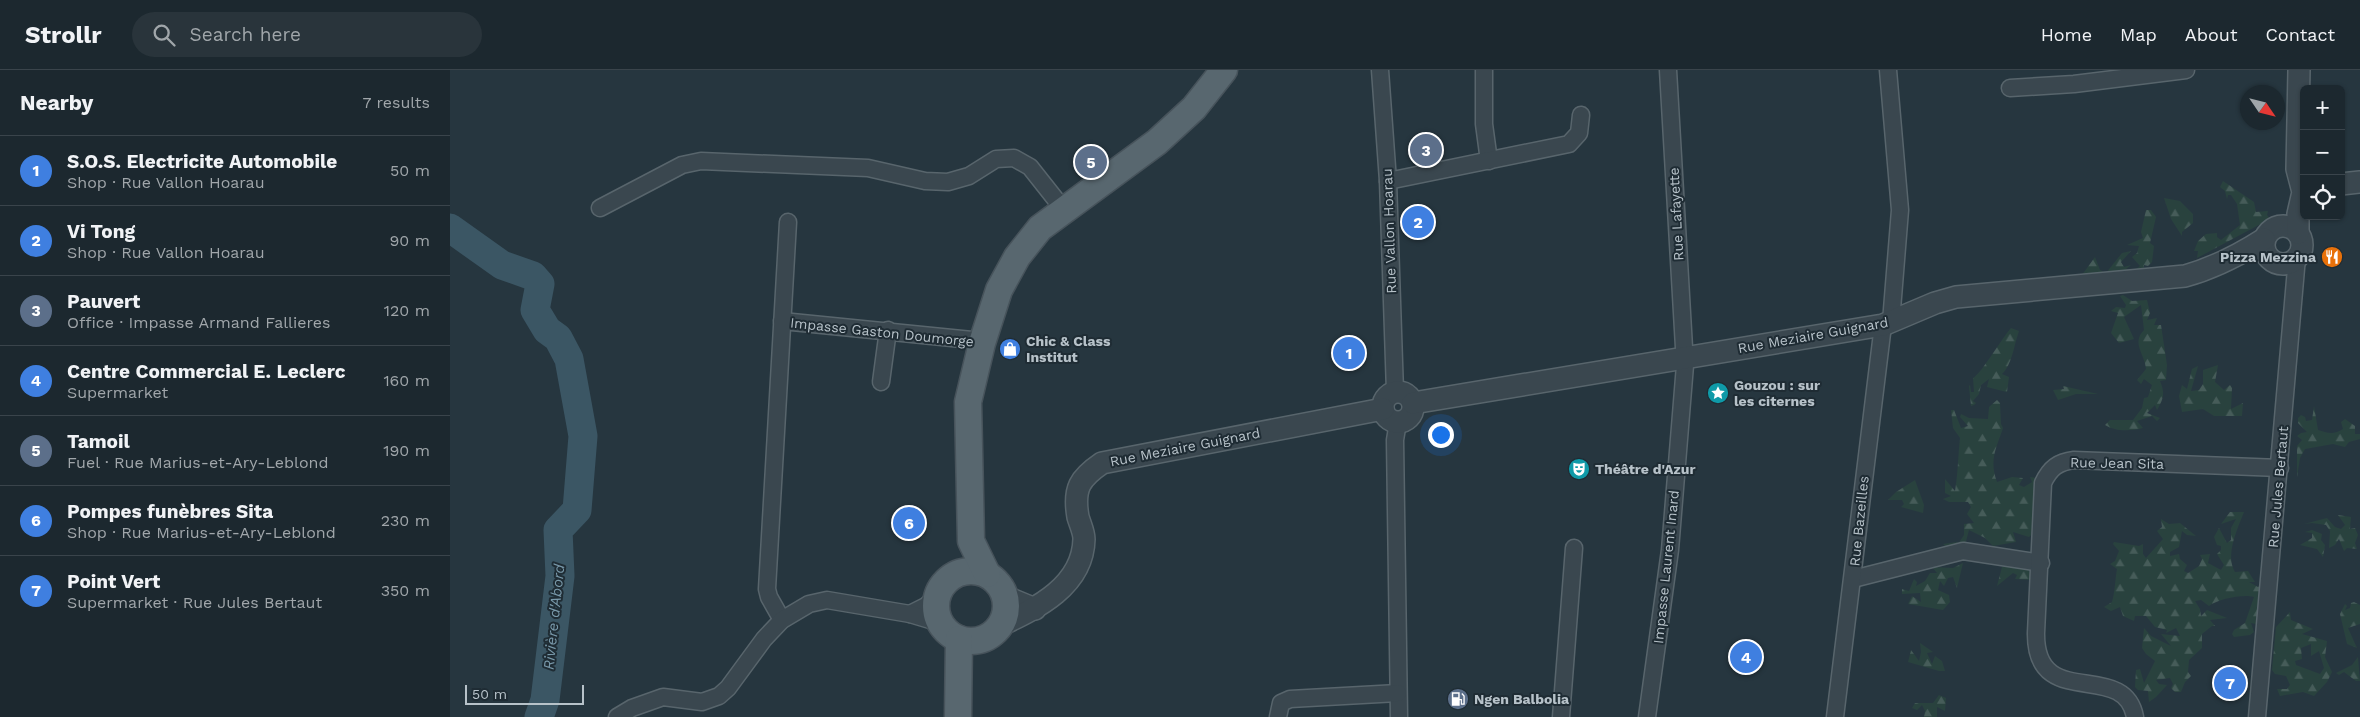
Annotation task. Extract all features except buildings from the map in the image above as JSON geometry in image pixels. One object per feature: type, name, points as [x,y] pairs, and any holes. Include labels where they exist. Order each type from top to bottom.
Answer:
[{"type":"main road","points":[[957,574],[971,541],[968,402],[982,343],[999,290],[1017,257],[1040,228],[1158,142],[1194,108],[1224,70]]},
{"type":"main road","points":[[971,541],[987,574]]},
{"type":"main road","points":[[972,570],[987,574],[995,580],[1006,597],[1005,616],[970,631],[937,614],[937,596],[945,583],[957,574],[972,570]]},
{"type":"main road","points":[[958,717],[960,685],[970,631]]},
{"type":"street","name":"Rue Vallon Hoarau","points":[[1380,70],[1404,397]]},
{"type":"street","points":[[1484,70],[1484,124],[1489,160]]},
{"type":"street","name":"Rue Lafayette","points":[[1668,70],[1685,357]]},
{"type":"street","name":"Rue Bazeilles","points":[[1835,717],[1900,210],[1888,70]]},
{"type":"street","points":[[2010,88],[2074,77],[2174,73],[2186,70]]},
{"type":"street","points":[[2298,194],[2269,239],[2274,262],[2280,264],[2292,261],[2297,257],[2302,245],[2298,233],[2299,70]]},
{"type":"street","points":[[1388,181],[1569,144],[1579,133],[1581,116]]},
{"type":"street","points":[[600,208],[682,164],[701,161],[868,168],[925,181],[948,182],[969,176],[988,163],[1005,157],[1014,158],[1030,167],[1064,210]]},
{"type":"street","points":[[2345,184],[2360,182]]},
{"type":"street","points":[[782,620],[769,597],[767,589],[788,222]]},
{"type":"street","points":[[2269,239],[2289,226],[2298,233]]},
{"type":"street","name":"Rue Meziaire Guignard","points":[[1404,397],[1685,357],[1887,323],[1935,303],[1956,297],[2169,278],[2204,270],[2239,256],[2269,239]]},
{"type":"street","name":"Rue Jules Bertaut","points":[[2257,717],[2297,257]]},
{"type":"street","name":"Impasse Gaston Doumorge","points":[[782,322],[888,330],[972,340],[982,343]]},
{"type":"street","points":[[881,382],[888,330]]},
{"type":"street","name":"Impasse Laurent Inard","points":[[1647,717],[1670,550],[1685,357]]},
{"type":"street","points":[[1390,416],[1404,421],[1411,415],[1404,397]]},
{"type":"street","points":[[1390,416],[1396,440],[1399,717]]},
{"type":"street","name":"Rue Meziaire Guignard","points":[[970,631],[1035,609],[1052,597],[1069,579],[1078,565],[1084,539],[1078,515],[1077,490],[1085,474],[1102,463],[1390,416]]},
{"type":"street","name":"Rue Jean Sita","points":[[2135,717],[2132,704],[2122,694],[2109,688],[2058,678],[2047,670],[2040,659],[2036,639],[2041,563],[2043,483],[2047,473],[2065,461],[2280,468]]},
{"type":"street","points":[[1561,717],[1574,548]]},
{"type":"street","points":[[1853,579],[1963,551],[2041,563]]},
{"type":"street","points":[[910,614],[926,606],[937,596]]},
{"type":"street","points":[[1006,597],[1035,609]]},
{"type":"street","points":[[617,717],[632,708],[663,698],[702,702],[719,696],[728,688],[764,639],[782,620],[810,604],[827,600],[910,614],[970,631]]},
{"type":"street","points":[[1278,717],[1281,703],[1290,699],[1398,693]]},
{"type":"green space","points":[[2223,181],[2254,202],[2256,212],[2268,211],[2267,215],[2270,219],[2197,258],[2198,251],[2194,251],[2198,241],[2206,234],[2217,233],[2217,237],[2221,240],[2240,225],[2237,204],[2231,195],[2228,195],[2227,199],[2225,191],[2220,187]]},
{"type":"green space","points":[[2164,198],[2180,201],[2193,214],[2193,223],[2182,232],[2182,236],[2171,219]]},
{"type":"green space","points":[[2146,210],[2151,210],[2156,217],[2150,243],[2154,246],[2152,262],[2148,266],[2144,265],[2144,271],[2079,279],[2095,257],[2100,270],[2106,273],[2122,253],[2131,251],[2121,262],[2124,267],[2131,265],[2126,269],[2135,270],[2140,266],[2132,257],[2137,253],[2139,246],[2127,245],[2143,238],[2141,232]]},
{"type":"green space","points":[[2123,295],[2132,301],[2147,300],[2150,313],[2147,320],[2157,318],[2154,325],[2161,325],[2167,365],[2166,380],[2160,381],[2163,389],[2161,402],[2157,410],[2155,405],[2147,413],[2160,418],[2157,421],[2152,416],[2137,421],[2143,428],[2129,430],[2114,429],[2105,425],[2110,420],[2133,420],[2142,408],[2144,398],[2148,397],[2152,385],[2144,379],[2141,384],[2137,380],[2146,369],[2139,344],[2140,335],[2144,330],[2141,305],[2124,317],[2134,339],[2119,343],[2111,333],[2118,313],[2111,311],[2116,307],[2125,308],[2126,305],[2120,296]]},
{"type":"green space","points":[[2011,328],[2019,331],[2010,360],[2002,374],[2009,377],[2007,392],[1987,387],[1989,379],[1981,385],[1979,394],[1973,401],[1976,403],[1971,406],[1969,386],[1971,392],[1974,392],[1973,378],[1981,370]]},
{"type":"green space","points":[[2218,365],[2215,382],[2224,390],[2230,385],[2232,388],[2231,409],[2243,403],[2242,416],[2214,416],[2203,409],[2182,412],[2179,396],[2182,385],[2187,389],[2192,369],[2198,366],[2191,391],[2199,390],[2203,384],[2203,370]]},
{"type":"green space","points":[[2063,386],[2098,394],[2076,394],[2058,400],[2053,390],[2064,389]]},
{"type":"green space","points":[[1997,400],[2000,403],[2001,424],[2003,428],[1994,461],[1997,482],[2012,477],[2023,478],[2019,485],[2024,487],[2032,482],[2030,477],[2038,478],[2038,503],[2033,521],[2038,529],[2029,537],[2013,532],[2016,542],[1993,546],[1985,538],[1969,530],[1965,545],[1948,548],[1943,544],[1957,542],[1958,544],[1964,535],[1964,524],[1974,523],[1967,514],[1971,507],[1968,502],[1949,502],[1943,499],[1951,496],[1945,493],[1945,479],[1955,491],[1957,472],[1960,438],[1953,428],[1951,410],[1954,410],[1961,428],[1968,426],[1960,417],[1961,414],[1969,418],[1988,419],[1989,407]]},
{"type":"green space","points":[[2314,406],[2318,430],[2330,433],[2340,431],[2343,429],[2341,422],[2345,419],[2355,426],[2355,434],[2360,434],[2360,439],[2349,442],[2345,447],[2333,444],[2305,449],[2300,458],[2297,477],[2297,446],[2302,440],[2297,436],[2307,432],[2298,423],[2298,418],[2301,415],[2305,417],[2306,421],[2312,420]]},
{"type":"green space","points":[[1915,480],[1924,505],[1923,513],[1901,507],[1904,504],[1902,500],[1888,500],[1896,492]]},
{"type":"green space","points":[[2230,512],[2244,512],[2233,542],[2232,565],[2235,572],[2248,571],[2255,582],[2249,582],[2258,587],[2261,585],[2260,620],[2256,624],[2251,623],[2254,632],[2250,635],[2234,637],[2232,634],[2234,630],[2245,623],[2254,597],[2231,598],[2209,606],[2201,600],[2195,601],[2200,609],[2201,616],[2207,610],[2227,618],[2210,620],[2215,626],[2212,626],[2202,634],[2202,648],[2189,660],[2188,672],[2191,676],[2185,682],[2181,692],[2175,692],[2171,688],[2173,684],[2170,678],[2156,680],[2159,684],[2167,685],[2149,702],[2148,691],[2138,690],[2135,687],[2136,670],[2140,669],[2144,683],[2155,661],[2142,648],[2144,628],[2151,636],[2171,646],[2161,634],[2180,636],[2176,628],[2166,633],[2167,630],[2155,627],[2146,616],[2135,616],[2134,621],[2123,616],[2120,607],[2111,611],[2104,607],[2112,602],[2117,569],[2110,564],[2115,561],[2119,551],[2113,544],[2114,542],[2139,546],[2143,544],[2143,554],[2146,558],[2163,539],[2157,531],[2162,527],[2161,519],[2169,524],[2180,523],[2196,536],[2187,535],[2182,531],[2179,547],[2170,552],[2170,556],[2179,554],[2180,559],[2187,565],[2184,571],[2188,573],[2199,566],[2202,559],[2200,555],[2210,554],[2208,563],[2221,570],[2224,565],[2217,554],[2221,550],[2221,546],[2217,545],[2214,537],[2219,528],[2227,543],[2231,540],[2231,528],[2236,519],[2221,524]]},
{"type":"green space","points":[[2338,515],[2351,517],[2350,529],[2355,528],[2358,535],[2355,543],[2357,549],[2347,548],[2344,551],[2339,539],[2335,545],[2329,548],[2330,531],[2326,525],[2304,524],[2327,518],[2335,527],[2341,529],[2345,525]]},
{"type":"green space","points":[[2312,530],[2322,534],[2321,540],[2325,545],[2323,557],[2317,549],[2300,545],[2312,538],[2312,533],[2305,532]]},
{"type":"green space","points":[[1963,563],[1957,588],[1953,577],[1948,578],[1944,586],[1940,581],[1938,590],[1949,595],[1950,602],[1943,610],[1908,604],[1912,596],[1921,602],[1920,593],[1902,594],[1902,589],[1909,591],[1914,579],[1917,582],[1916,586],[1925,581],[1930,573],[1937,573],[1932,567],[1953,568]]},
{"type":"green space","points":[[2007,564],[2039,569],[2034,580],[2015,579],[2017,575],[2013,573],[1997,586],[2002,567]]},
{"type":"green space","points":[[2354,602],[2360,605],[2360,624],[2348,628],[2357,648],[2347,644],[2340,614],[2345,604],[2347,606],[2345,610],[2350,608],[2351,603]]},
{"type":"green space","points":[[2290,612],[2291,620],[2313,629],[2302,634],[2327,641],[2325,657],[2332,672],[2327,682],[2314,696],[2303,692],[2280,696],[2277,689],[2287,689],[2290,685],[2286,676],[2275,674],[2272,670],[2276,627]],"holes":[[[2311,644],[2311,656],[2319,651],[2324,668],[2320,674],[2296,665],[2295,661],[2302,659],[2301,648]]]},
{"type":"green space","points":[[1920,643],[1933,652],[1927,653],[1932,664],[1935,656],[1942,661],[1945,671],[1908,662],[1911,650],[1919,661]]},
{"type":"green space","points":[[2358,657],[2360,681],[2356,681],[2344,672],[2339,675],[2336,673],[2352,665]]},
{"type":"green space","points":[[1939,695],[1946,698],[1945,711],[1937,707],[1937,717],[1924,717],[1925,711],[1922,705],[1917,710],[1912,708],[1915,703],[1933,703]]},
{"type":"waterway","name":"Rivière d'Abord","points":[[450,228],[502,265],[533,276],[540,284],[535,310],[547,330],[558,338],[569,359],[583,436],[577,510],[558,530],[560,576],[545,700],[539,717]]},
{"type":"place","name":"Pauvert","points":[[1426,150]]},
{"type":"place","name":"Tamoil","points":[[1091,162]]},
{"type":"place","name":"Vi Tong","points":[[1418,222]]},
{"type":"place","name":"Pizza Mezzina","points":[[2332,257]]},
{"type":"place","name":"Chic & Class Institut","points":[[1010,349]]},
{"type":"place","name":"S.O.S. Electricite Automobile","points":[[1349,353]]},
{"type":"place","name":"Gouzou : sur les citernes","points":[[1718,393]]},
{"type":"place","name":"Théâtre d'Azur","points":[[1579,469]]},
{"type":"place","name":"Pompes funèbres Sita","points":[[909,523]]},
{"type":"place","name":"Centre Commercial E. Leclerc","points":[[1746,657]]},
{"type":"place","name":"Point Vert","points":[[2230,683]]},
{"type":"place","name":"Ngen Balbolia","points":[[1458,699]]}]
